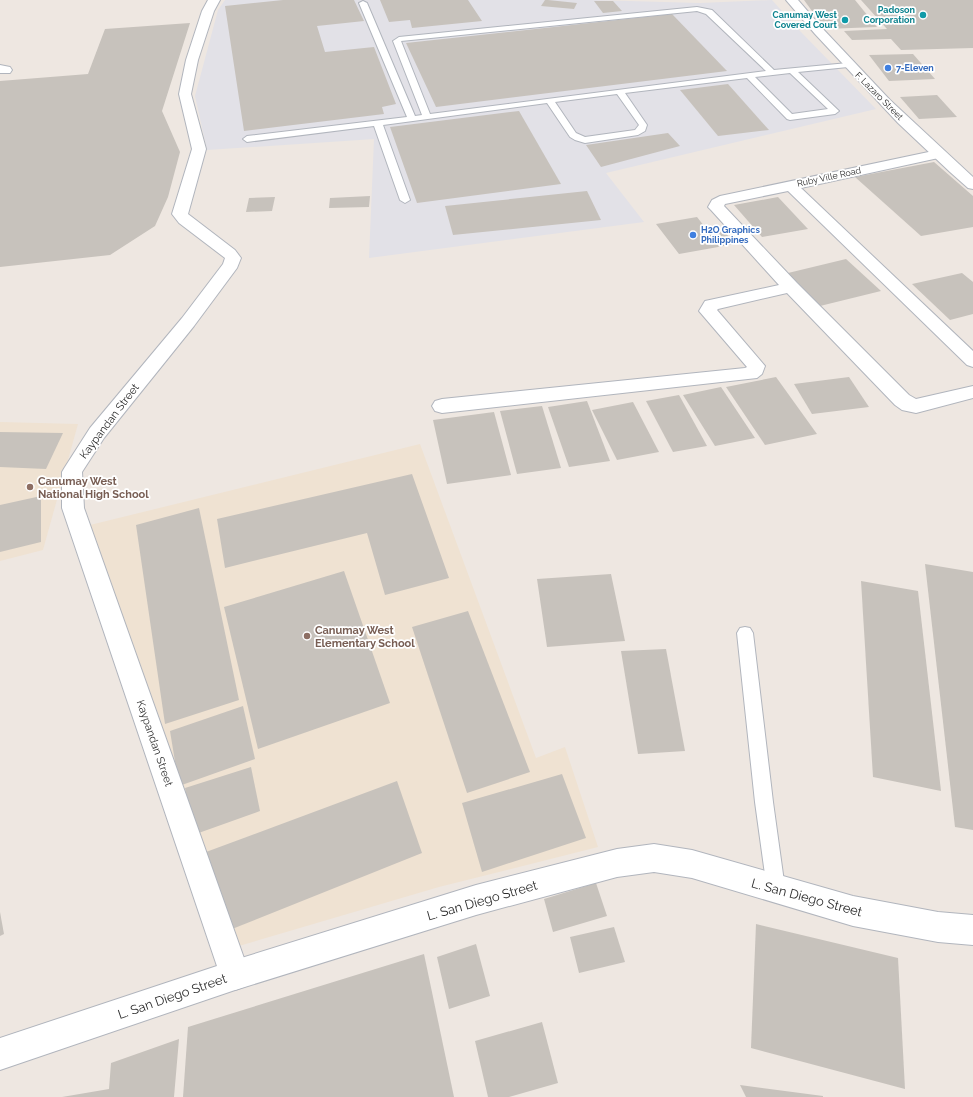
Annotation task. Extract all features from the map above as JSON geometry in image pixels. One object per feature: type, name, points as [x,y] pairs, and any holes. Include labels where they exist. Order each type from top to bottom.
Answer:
[{"type":"street","name":"Kaypandan Street","points":[[214,0],[208,11],[192,60],[185,94],[199,149],[180,214],[184,220],[233,258],[231,265],[188,322],[97,433],[72,472],[73,508],[235,975]]},
{"type":"street","name":"F. Lazaro Street","points":[[792,0],[809,22],[848,64],[938,154],[973,185]]},
{"type":"street","name":"Ruby Ville Road","points":[[791,287],[716,207],[717,203],[720,201],[790,185],[938,154]]},
{"type":"street","points":[[790,185],[973,361]]},
{"type":"street","points":[[442,406],[750,374],[755,370],[756,366],[708,311],[708,308],[711,305],[791,287],[902,400],[909,405],[916,406],[973,392]]},
{"type":"street","name":"L. San Diego Street","points":[[0,1054],[235,975],[476,900],[617,863],[654,858],[692,864],[853,911],[938,927],[973,930]]},
{"type":"lane","points":[[363,3],[412,119]]},
{"type":"lane","points":[[427,117],[397,41],[399,39],[697,9],[709,12],[772,73]]},
{"type":"lane","points":[[247,139],[378,124],[549,100],[848,64]]},
{"type":"lane","points":[[749,76],[790,118],[835,112],[792,71]]},
{"type":"lane","points":[[549,100],[573,135],[578,138],[585,140],[638,132],[642,129],[643,125],[620,92]]},
{"type":"lane","points":[[378,124],[404,200]]},
{"type":"lane","points":[[745,633],[764,802],[776,889]]},
{"type":"shaded area","points":[[225,0],[592,0],[700,3],[772,0],[876,109],[606,173],[644,222],[369,258],[374,139],[207,150],[195,96],[218,10]]},
{"type":"shaded area","name":"Canumay West National High School","points":[[0,422],[78,424],[43,550],[0,561]]},
{"type":"shaded area","name":"Canumay West Elementary School","points":[[420,444],[536,758],[565,747],[598,847],[439,887],[215,953],[90,525]]},
{"type":"building","points":[[283,0],[354,0],[364,21],[317,26],[325,52],[374,47],[396,104],[382,107],[384,114],[244,131],[225,6]]},
{"type":"building","points":[[380,0],[468,0],[482,21],[412,28],[410,20],[389,22]]},
{"type":"building","points":[[545,0],[577,3],[574,9],[541,6]]},
{"type":"building","name":"Canumay West Covered Court","points":[[804,0],[855,0],[877,27],[825,29]]},
{"type":"building","name":"Padoson Corporation","points":[[861,0],[973,0],[973,48],[901,50],[891,39],[852,40],[844,31],[887,29]]},
{"type":"building","points":[[594,1],[613,1],[622,11],[603,13]]},
{"type":"building","points":[[672,14],[727,71],[436,107],[406,43]]},
{"type":"building","points":[[190,23],[162,111],[180,152],[168,197],[155,226],[110,255],[0,267],[0,81],[88,74],[105,29]]},
{"type":"building","points":[[913,54],[935,79],[889,81],[869,55]]},
{"type":"building","points":[[728,84],[769,130],[718,136],[680,90]]},
{"type":"building","points":[[937,95],[957,117],[919,119],[900,97]]},
{"type":"building","points":[[519,111],[561,184],[417,203],[390,127]]},
{"type":"building","points":[[668,133],[680,146],[601,167],[586,145]]},
{"type":"building","points":[[934,162],[973,196],[973,227],[921,236],[855,177]]},
{"type":"building","points":[[587,191],[601,220],[453,235],[445,206]]},
{"type":"building","points":[[370,196],[369,207],[329,208],[330,198]]},
{"type":"building","points":[[275,197],[272,211],[246,212],[249,198]]},
{"type":"building","points":[[778,197],[808,229],[762,237],[734,205]]},
{"type":"building","points":[[697,217],[708,231],[722,229],[735,244],[679,254],[656,224]]},
{"type":"building","points":[[846,259],[881,291],[820,306],[788,273]]},
{"type":"building","points":[[962,273],[973,282],[973,314],[950,320],[912,284]]},
{"type":"building","points":[[776,377],[817,434],[765,445],[726,387]]},
{"type":"building","points":[[849,377],[869,407],[812,414],[794,384]]},
{"type":"building","points":[[721,387],[755,438],[715,446],[683,395]]},
{"type":"building","points":[[679,395],[707,446],[673,452],[646,401]]},
{"type":"building","points":[[587,401],[610,461],[569,467],[548,407]]},
{"type":"building","points":[[633,402],[659,452],[617,460],[592,410]]},
{"type":"building","points":[[542,406],[561,468],[517,474],[500,411]]},
{"type":"building","points":[[494,412],[511,475],[447,484],[433,420]]},
{"type":"building","points":[[0,432],[63,433],[46,469],[0,467]]},
{"type":"building","points":[[412,474],[449,578],[385,595],[367,533],[225,568],[217,519]]},
{"type":"building","points":[[41,496],[41,542],[0,552],[0,505]]},
{"type":"building","points":[[199,508],[239,700],[165,724],[136,525]]},
{"type":"building","points":[[925,564],[973,572],[973,830],[955,827]]},
{"type":"building","points":[[344,571],[390,703],[258,749],[224,607]]},
{"type":"building","points":[[611,574],[625,641],[547,647],[537,579]]},
{"type":"building","points":[[861,581],[918,591],[941,791],[873,777]]},
{"type":"building","points":[[468,611],[530,772],[467,793],[412,627]]},
{"type":"building","points":[[666,649],[685,751],[638,754],[621,651]]},
{"type":"building","points":[[243,706],[255,759],[179,786],[170,731]]},
{"type":"building","points":[[251,767],[260,811],[193,835],[185,788]]},
{"type":"building","points":[[562,774],[586,838],[482,872],[462,803]]},
{"type":"building","points":[[397,781],[422,853],[222,933],[206,852]]},
{"type":"building","points":[[596,883],[607,916],[553,932],[544,899]]},
{"type":"building","points":[[0,912],[4,934],[0,936]]},
{"type":"building","points":[[756,924],[898,958],[905,1089],[751,1048]]},
{"type":"building","points":[[614,927],[625,962],[579,973],[570,937]]},
{"type":"building","points":[[476,944],[490,996],[449,1009],[437,957]]},
{"type":"building","points":[[424,954],[454,1097],[183,1097],[188,1027]]},
{"type":"building","points":[[542,1022],[558,1083],[509,1097],[488,1097],[475,1041]]},
{"type":"building","points":[[179,1039],[174,1097],[62,1097],[109,1089],[111,1063]]},
{"type":"building","points":[[740,1085],[823,1096],[823,1097],[746,1097]]},
{"type":"place","name":"Padoson Corporation","points":[[923,15]]},
{"type":"place","name":"Canumay West Covered Court","points":[[845,20]]},
{"type":"place","name":"7-Eleven","points":[[888,68]]},
{"type":"place","name":"H2O Graphics Philippines","points":[[693,235]]},
{"type":"place","name":"Canumay West National High School","points":[[30,487]]},
{"type":"place","name":"Canumay West Elementary School","points":[[307,636]]}]
